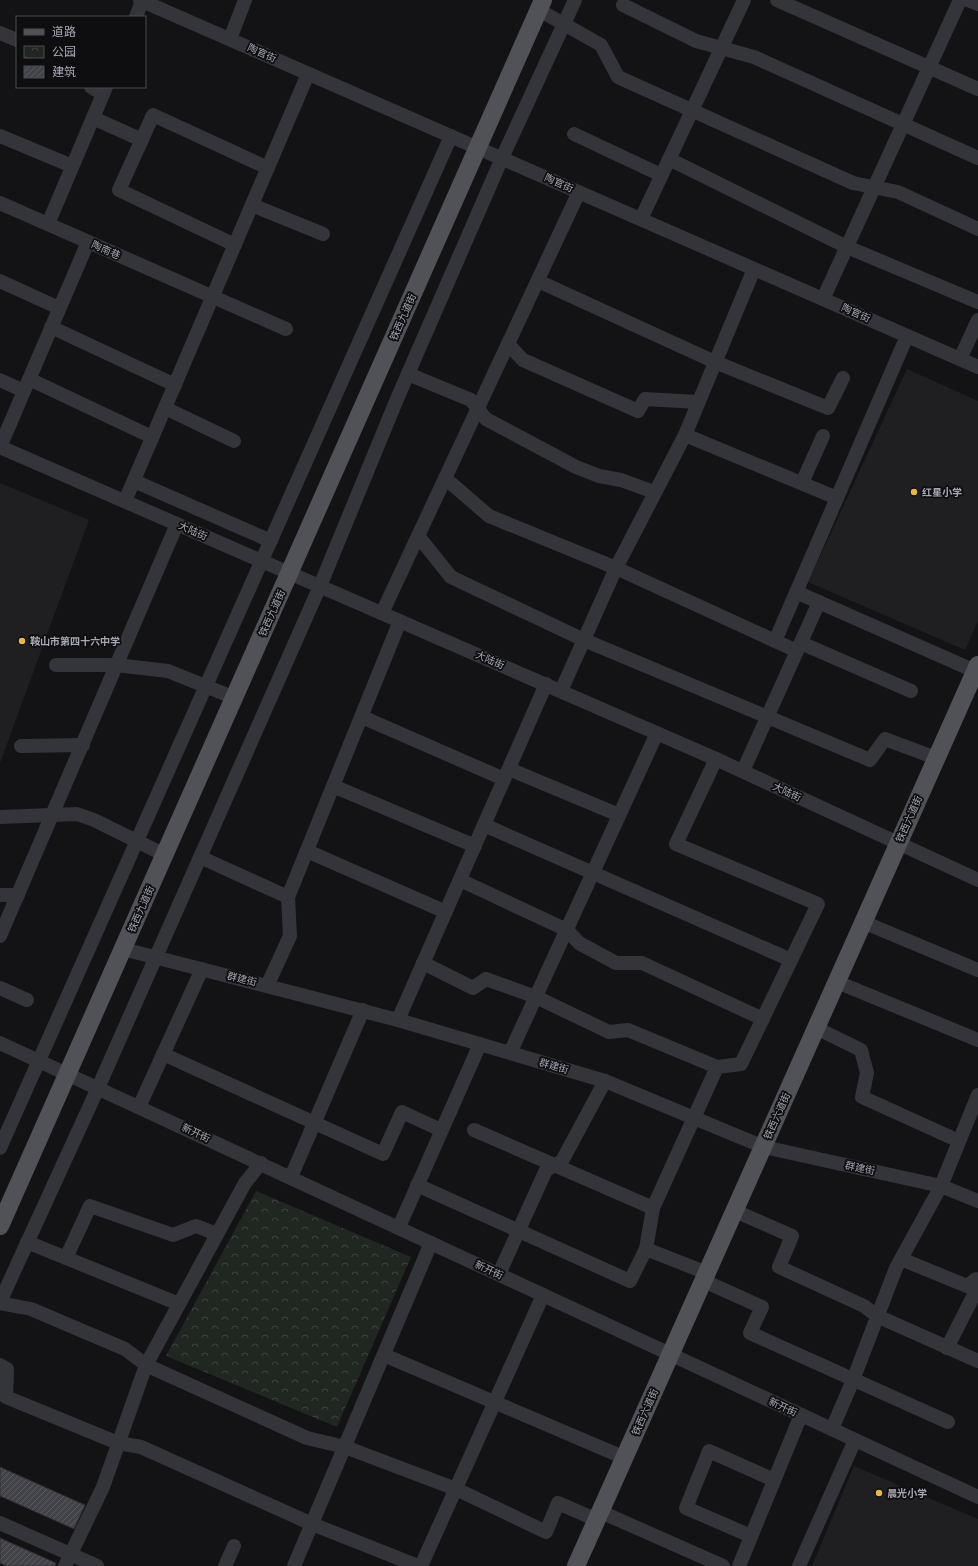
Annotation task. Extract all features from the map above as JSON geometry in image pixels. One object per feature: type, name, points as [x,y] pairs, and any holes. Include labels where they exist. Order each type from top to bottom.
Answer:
[{"type":"main road","name":"铁西九道街","points":[[0,1226],[541,5]]},
{"type":"main road","name":"铁西六道街","points":[[576,1566],[977,668]]},
{"type":"street","points":[[136,16],[141,0]]},
{"type":"street","name":"陶官街","points":[[141,0],[978,367]]},
{"type":"street","points":[[230,39],[245,0]]},
{"type":"street","points":[[575,0],[502,158],[408,374],[320,586],[98,1088],[0,1302],[31,1308],[125,1349],[146,1365],[307,1438],[345,1447],[456,1489],[546,1532],[558,1503],[599,1516],[723,1566]]},
{"type":"street","points":[[641,219],[744,0]]},
{"type":"street","points":[[777,0],[978,89]]},
{"type":"street","points":[[823,299],[960,0]]},
{"type":"street","points":[[968,0],[978,4]]},
{"type":"street","points":[[541,5],[564,23],[601,46],[618,77],[693,109],[853,183],[898,192],[978,229]]},
{"type":"street","points":[[623,5],[696,41],[754,57],[904,123],[978,158]]},
{"type":"street","points":[[0,33],[16,40]]},
{"type":"street","points":[[125,501],[308,74]]},
{"type":"street","points":[[48,224],[105,90]]},
{"type":"street","points":[[235,245],[119,190],[154,114],[268,168]]},
{"type":"street","points":[[93,118],[142,140]]},
{"type":"street","points":[[574,134],[661,175]]},
{"type":"street","points":[[0,136],[72,166]]},
{"type":"street","points":[[0,1148],[451,136]]},
{"type":"street","points":[[669,159],[847,246],[978,302]]},
{"type":"street","points":[[382,613],[580,192]]},
{"type":"street","name":"陶南巷","points":[[0,202],[286,329]]},
{"type":"street","points":[[252,205],[323,234]]},
{"type":"street","points":[[0,447],[88,242]]},
{"type":"street","points":[[561,691],[616,568],[654,492],[685,435],[754,269]]},
{"type":"street","points":[[538,281],[715,362],[828,408],[843,378]]},
{"type":"street","points":[[0,282],[59,308]]},
{"type":"street","points":[[960,359],[978,320]]},
{"type":"street","points":[[51,327],[175,385]]},
{"type":"street","points":[[775,641],[907,336]]},
{"type":"street","points":[[508,344],[523,360],[638,411],[645,399],[698,402]]},
{"type":"street","points":[[408,374],[471,400],[486,419],[576,467],[599,476],[620,480],[654,492]]},
{"type":"street","points":[[0,380],[26,385],[152,437]]},
{"type":"street","points":[[165,408],[234,440]]},
{"type":"street","points":[[685,435],[837,498]]},
{"type":"street","points":[[802,483],[823,436]]},
{"type":"street","name":"大陆街","points":[[0,447],[716,759],[978,880]]},
{"type":"street","points":[[445,478],[489,516],[616,568],[775,641],[799,647],[911,691]]},
{"type":"street","points":[[134,481],[271,541]]},
{"type":"street","points":[[0,936],[177,524]]},
{"type":"street","points":[[418,536],[451,577],[584,640],[870,760],[885,739],[936,758]]},
{"type":"street","points":[[796,592],[977,668]]},
{"type":"street","points":[[743,771],[819,602]]},
{"type":"street","points":[[267,986],[290,936],[288,897],[400,621]]},
{"type":"street","points":[[56,665],[116,665],[168,671],[235,698]]},
{"type":"street","points":[[398,1020],[546,684]]},
{"type":"street","points":[[362,716],[507,774],[620,815]]},
{"type":"street","points":[[510,1053],[657,733]]},
{"type":"street","points":[[21,746],[82,745]]},
{"type":"street","points":[[423,963],[473,988],[486,979],[536,997],[609,1032],[628,1030],[717,1067],[742,1064],[818,904],[676,844],[716,759]]},
{"type":"street","points":[[333,786],[475,846]]},
{"type":"street","points":[[0,818],[53,814],[77,814],[165,855]]},
{"type":"street","points":[[484,825],[791,960]]},
{"type":"street","points":[[307,851],[446,912]]},
{"type":"street","points":[[200,857],[288,897]]},
{"type":"street","points":[[460,880],[567,930],[579,943],[616,964],[642,962],[763,1019]]},
{"type":"street","points":[[0,895],[18,895]]},
{"type":"street","points":[[863,922],[978,970]]},
{"type":"street","name":"群建街","points":[[123,949],[363,1010],[480,1044],[605,1081],[764,1147],[941,1186],[978,1201]]},
{"type":"street","points":[[139,1107],[202,969]]},
{"type":"street","points":[[836,982],[978,1040]]},
{"type":"street","points":[[0,988],[27,1000]]},
{"type":"street","points":[[291,1177],[363,1010]]},
{"type":"street","points":[[816,1028],[861,1050],[867,1073],[862,1098],[959,1141]]},
{"type":"street","name":"新开街","points":[[0,1043],[978,1497]]},
{"type":"street","points":[[398,1227],[480,1044]]},
{"type":"street","points":[[163,1054],[315,1121],[383,1154],[402,1112],[442,1130]]},
{"type":"street","points":[[417,1185],[630,1281],[646,1249],[653,1208],[717,1067]]},
{"type":"street","points":[[499,1274],[546,1170],[562,1161],[605,1081]]},
{"type":"street","points":[[832,1429],[901,1259],[941,1186],[978,1095]]},
{"type":"street","points":[[474,1130],[653,1208]]},
{"type":"street","points":[[68,1560],[103,1487],[146,1365],[245,1183],[260,1163]]},
{"type":"street","points":[[66,1258],[90,1206],[173,1235],[196,1226],[217,1234]]},
{"type":"street","points":[[735,1211],[792,1236],[779,1267],[864,1306],[877,1316],[978,1361]]},
{"type":"street","points":[[27,1242],[179,1304]]},
{"type":"street","points":[[294,1566],[431,1243]]},
{"type":"street","points":[[646,1249],[706,1277],[762,1307],[750,1333],[948,1422]]},
{"type":"street","points":[[901,1259],[967,1286],[976,1279],[978,1280]]},
{"type":"street","points":[[947,1348],[978,1287]]},
{"type":"street","points":[[0,1365],[7,1369],[6,1397],[118,1443],[141,1447],[312,1524],[419,1566],[456,1489],[543,1295]]},
{"type":"street","points":[[384,1355],[625,1458]]},
{"type":"street","points":[[739,1566],[801,1415]]},
{"type":"street","points":[[799,1566],[855,1440]]},
{"type":"street","points":[[751,1536],[686,1508],[709,1451],[774,1480]]},
{"type":"street","points":[[0,1523],[68,1560],[97,1566]]},
{"type":"street","points":[[225,1566],[234,1546]]},
{"type":"shaded area","name":"红星小学","points":[[907,369],[978,401],[978,621],[965,650],[808,582]]},
{"type":"shaded area","name":"鞍山市第四十六中学","points":[[0,483],[89,520],[0,763]]},
{"type":"shaded area","name":"晨光小学","points":[[854,1466],[978,1519],[978,1566],[812,1566]]},
{"type":"green space","points":[[256,1191],[411,1257],[337,1427],[166,1356]]},
{"type":"building","points":[[0,1467],[85,1505],[74,1529],[0,1496]]},
{"type":"building","points":[[0,1538],[56,1563],[55,1566],[7,1566],[0,1563]]},
{"type":"place","name":"红星小学","points":[[914,492]]},
{"type":"place","name":"鞍山市第四十六中学","points":[[22,641]]},
{"type":"place","name":"晨光小学","points":[[879,1493]]}]
